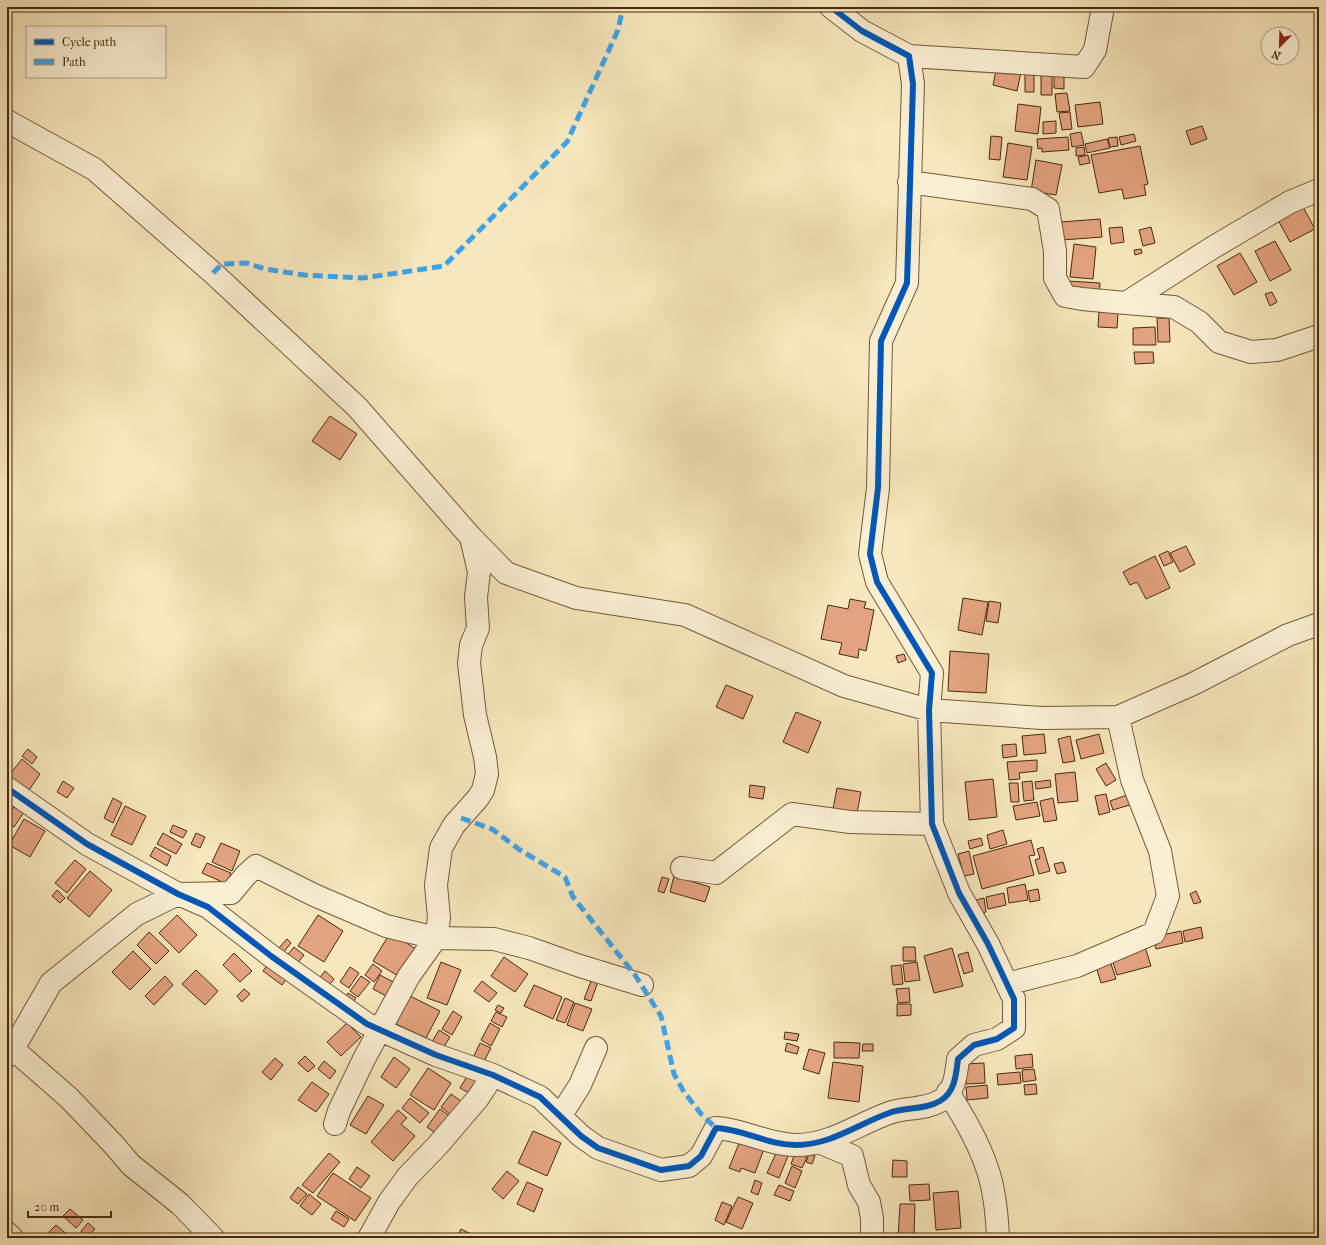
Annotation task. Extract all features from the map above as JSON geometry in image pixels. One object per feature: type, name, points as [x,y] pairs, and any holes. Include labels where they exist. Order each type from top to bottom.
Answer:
[{"type":"street","points":[[831,7],[862,31],[910,56],[1084,67],[1095,50],[1103,7]]},
{"type":"street","points":[[7,788],[87,844],[178,894],[208,907],[271,956],[367,1024],[436,1055],[493,1075],[540,1097],[581,1136],[598,1148],[661,1170],[689,1166],[701,1156],[716,1128],[795,1145],[821,1143],[890,1112],[940,1101],[955,1085],[958,1059],[974,1045],[997,1039],[1014,1028],[1014,999],[988,944],[959,893],[932,824],[929,710],[932,673],[878,582],[870,554],[878,488],[881,341],[907,283],[913,84],[910,56]]},
{"type":"street","points":[[7,121],[94,168],[213,273],[357,407],[470,536],[506,573],[576,598],[685,615],[844,686],[929,710],[1042,718],[1118,717],[1193,684],[1288,635],[1319,624]]},
{"type":"street","points":[[909,182],[1032,199],[1048,209],[1055,251],[1055,278],[1065,296],[1082,299],[1174,307],[1199,322],[1219,342],[1251,352],[1277,350],[1319,336]]},
{"type":"street","points":[[1126,302],[1212,248],[1290,202],[1319,190]]},
{"type":"street","points":[[335,1124],[339,1111],[409,976],[436,938],[439,918],[436,885],[441,848],[454,825],[478,798],[483,790],[487,774],[486,757],[475,715],[470,663],[471,645],[478,628],[476,597],[479,572],[470,536]]},
{"type":"street","points":[[1007,984],[1077,966],[1154,933],[1168,896],[1160,851],[1132,780],[1118,717]]},
{"type":"street","points":[[682,868],[716,872],[792,814],[850,822],[932,824]]},
{"type":"street","points":[[213,1238],[180,1204],[131,1165],[69,1098],[10,1053],[51,983],[137,914],[178,894],[231,893],[246,875],[256,866],[314,895],[386,926],[436,938],[494,939],[529,948],[580,966],[642,985]]},
{"type":"street","points":[[560,1115],[580,1085],[596,1048]]},
{"type":"street","points":[[370,1238],[389,1202],[408,1176],[478,1098],[493,1075]]},
{"type":"street","points":[[948,1092],[965,1119],[987,1169],[996,1212],[998,1238]]},
{"type":"street","points":[[821,1143],[852,1156],[859,1185],[869,1202],[872,1218],[872,1238]]},
{"type":"street","points":[[7,1233],[12,1238]]},
{"type":"building","points":[[997,66],[1021,72],[1017,91],[993,85]]},
{"type":"building","points":[[1041,70],[1052,70],[1052,95],[1041,95]]},
{"type":"building","points":[[1054,72],[1064,72],[1064,89],[1054,88]]},
{"type":"building","points":[[1025,74],[1034,75],[1034,92],[1025,92]]},
{"type":"building","points":[[1067,93],[1070,111],[1057,112],[1055,94]]},
{"type":"building","points":[[1100,102],[1103,124],[1078,127],[1075,105]]},
{"type":"building","points":[[1018,104],[1041,107],[1038,134],[1015,131]]},
{"type":"building","points":[[1070,112],[1072,129],[1062,130],[1059,113]]},
{"type":"building","points":[[1056,121],[1056,133],[1043,134],[1043,122]]},
{"type":"building","points":[[1202,126],[1207,139],[1191,145],[1186,131]]},
{"type":"building","points":[[1081,132],[1084,145],[1072,147],[1070,134]]},
{"type":"building","points":[[1134,134],[1136,141],[1121,145],[1119,137]]},
{"type":"building","points":[[991,136],[1002,137],[1000,160],[989,159]]},
{"type":"building","points":[[1068,137],[1069,150],[1042,152],[1042,148],[1038,149],[1037,139]]},
{"type":"building","points":[[1117,137],[1118,146],[1110,147],[1108,138]]},
{"type":"building","points":[[1107,139],[1110,148],[1087,153],[1085,144]]},
{"type":"building","points":[[1008,143],[1032,147],[1027,180],[1003,177]]},
{"type":"building","points":[[1140,146],[1148,184],[1144,185],[1146,195],[1124,199],[1122,189],[1099,193],[1091,155]]},
{"type":"building","points":[[1084,147],[1085,155],[1076,156],[1076,148]]},
{"type":"building","points":[[1088,155],[1090,163],[1080,165],[1078,157]]},
{"type":"building","points":[[1036,160],[1062,165],[1056,195],[1031,191]]},
{"type":"building","points":[[1303,207],[1315,229],[1290,242],[1278,220]]},
{"type":"building","points":[[1100,219],[1102,237],[1062,240],[1061,222]]},
{"type":"building","points":[[1122,227],[1124,242],[1111,244],[1109,228]]},
{"type":"building","points":[[1151,227],[1155,243],[1143,246],[1139,230]]},
{"type":"building","points":[[1275,241],[1291,270],[1270,281],[1255,251]]},
{"type":"building","points":[[1074,244],[1096,247],[1093,279],[1070,277]]},
{"type":"building","points":[[1141,249],[1142,253],[1135,255],[1134,250]]},
{"type":"building","points":[[1240,253],[1257,282],[1234,295],[1217,266]]},
{"type":"building","points":[[1067,281],[1100,283],[1099,296],[1066,294]]},
{"type":"building","points":[[1272,292],[1277,302],[1270,306],[1265,294]]},
{"type":"building","points":[[1099,312],[1118,313],[1117,328],[1098,327]]},
{"type":"building","points":[[1157,318],[1169,318],[1170,342],[1158,342]]},
{"type":"building","points":[[1155,327],[1156,345],[1133,345],[1133,328]]},
{"type":"building","points":[[1134,352],[1153,352],[1154,363],[1135,364]]},
{"type":"building","points":[[330,416],[357,434],[340,460],[312,441]]},
{"type":"building","points":[[1186,546],[1195,564],[1180,572],[1170,553]]},
{"type":"building","points":[[1168,551],[1173,562],[1164,566],[1159,555]]},
{"type":"building","points":[[1155,556],[1170,588],[1146,599],[1137,582],[1130,585],[1123,572]]},
{"type":"building","points":[[963,598],[988,602],[982,635],[958,630]]},
{"type":"building","points":[[850,599],[866,602],[864,608],[874,610],[866,651],[859,649],[858,658],[839,654],[842,643],[821,639],[828,605],[848,609]]},
{"type":"building","points":[[989,601],[1001,603],[998,623],[986,621]]},
{"type":"building","points":[[950,651],[989,654],[986,693],[948,691]]},
{"type":"building","points":[[904,654],[906,660],[898,663],[896,656]]},
{"type":"building","points":[[726,685],[753,696],[743,719],[716,707]]},
{"type":"building","points":[[796,712],[821,722],[808,753],[783,742]]},
{"type":"building","points":[[1044,734],[1046,753],[1024,755],[1022,736]]},
{"type":"building","points":[[1099,734],[1104,753],[1081,759],[1076,740]]},
{"type":"building","points":[[1070,736],[1075,761],[1063,763],[1058,739]]},
{"type":"building","points":[[1016,744],[1017,756],[1003,758],[1002,745]]},
{"type":"building","points":[[28,749],[37,757],[32,764],[22,756]]},
{"type":"building","points":[[22,759],[40,774],[25,796],[7,778]]},
{"type":"building","points":[[1037,760],[1037,771],[1019,773],[1020,779],[1009,780],[1007,762]]},
{"type":"building","points":[[1106,763],[1116,780],[1106,786],[1096,769]]},
{"type":"building","points":[[1075,772],[1078,801],[1058,803],[1055,774]]},
{"type":"building","points":[[993,779],[997,817],[969,820],[965,782]]},
{"type":"building","points":[[1050,780],[1051,787],[1036,789],[1035,782]]},
{"type":"building","points":[[63,781],[74,788],[67,798],[57,792]]},
{"type":"building","points":[[1032,781],[1034,800],[1024,801],[1022,782]]},
{"type":"building","points":[[1009,783],[1018,783],[1019,802],[1011,802]]},
{"type":"building","points":[[750,785],[765,787],[763,799],[749,797]]},
{"type":"building","points":[[837,788],[861,792],[857,813],[833,809]]},
{"type":"building","points":[[1106,794],[1110,812],[1099,815],[1095,796]]},
{"type":"building","points":[[1130,794],[1133,804],[1113,810],[1110,801]]},
{"type":"building","points":[[113,798],[122,803],[113,823],[104,818]]},
{"type":"building","points":[[1053,798],[1057,820],[1044,822],[1040,801]]},
{"type":"building","points":[[1037,802],[1040,816],[1016,820],[1013,806]]},
{"type":"building","points":[[125,806],[146,816],[132,845],[111,835]]},
{"type":"building","points":[[14,807],[24,812],[14,827],[7,822],[7,817]]},
{"type":"building","points":[[24,819],[45,831],[30,857],[9,845]]},
{"type":"building","points":[[173,825],[187,831],[183,838],[170,832]]},
{"type":"building","points":[[1003,830],[1007,844],[990,849],[987,835]]},
{"type":"building","points":[[163,833],[182,844],[176,854],[157,844]]},
{"type":"building","points":[[196,833],[205,837],[200,848],[191,844]]},
{"type":"building","points":[[981,838],[983,845],[970,849],[968,841]]},
{"type":"building","points":[[1031,840],[1035,855],[1029,856],[1034,875],[982,889],[973,856]]},
{"type":"building","points":[[221,843],[240,851],[232,871],[212,862]]},
{"type":"building","points":[[155,847],[171,856],[167,866],[150,856]]},
{"type":"building","points":[[1043,847],[1050,871],[1039,874],[1035,860],[1040,858],[1037,849]]},
{"type":"building","points":[[969,851],[974,874],[964,876],[958,854]]},
{"type":"building","points":[[75,860],[86,869],[67,893],[55,883]]},
{"type":"building","points":[[1063,862],[1066,872],[1057,874],[1054,864]]},
{"type":"building","points":[[207,863],[231,873],[227,884],[202,873]]},
{"type":"building","points":[[90,871],[112,890],[89,917],[67,898]]},
{"type":"building","points":[[674,876],[710,887],[705,902],[670,892]]},
{"type":"building","points":[[662,877],[669,879],[664,893],[658,891]]},
{"type":"building","points":[[1025,884],[1028,900],[1009,903],[1007,888]]},
{"type":"building","points":[[1038,889],[1040,900],[1030,902],[1028,891]]},
{"type":"building","points":[[57,890],[65,898],[60,903],[52,896]]},
{"type":"building","points":[[1196,891],[1201,902],[1194,904],[1190,894]]},
{"type":"building","points":[[1004,893],[1006,905],[988,909],[986,897]]},
{"type":"building","points":[[984,898],[986,912],[978,914],[976,900]]},
{"type":"building","points":[[177,915],[197,935],[179,953],[159,933]]},
{"type":"building","points":[[318,915],[343,931],[324,962],[298,946]]},
{"type":"building","points":[[1201,927],[1203,938],[1185,942],[1183,931]]},
{"type":"building","points":[[1181,931],[1183,943],[1156,949],[1153,937]]},
{"type":"building","points":[[149,932],[169,951],[156,964],[137,945]]},
{"type":"building","points":[[390,933],[416,949],[400,977],[373,961]]},
{"type":"building","points":[[287,939],[291,943],[283,953],[278,949]]},
{"type":"building","points":[[294,947],[304,955],[295,966],[285,958]]},
{"type":"building","points":[[903,947],[915,947],[916,961],[903,961]]},
{"type":"building","points":[[1145,947],[1151,966],[1117,975],[1111,956]]},
{"type":"building","points":[[952,948],[963,986],[934,993],[924,956]]},
{"type":"building","points":[[133,951],[151,969],[130,990],[112,972]]},
{"type":"building","points":[[968,952],[973,971],[964,974],[958,955]]},
{"type":"building","points":[[234,953],[252,971],[240,982],[223,965]]},
{"type":"building","points":[[504,957],[528,974],[515,992],[491,976]]},
{"type":"building","points":[[1109,958],[1116,979],[1101,983],[1095,963]]},
{"type":"building","points":[[270,961],[290,974],[282,985],[263,971]]},
{"type":"building","points":[[441,962],[461,970],[447,1005],[427,998]]},
{"type":"building","points":[[917,962],[920,980],[905,982],[903,964]]},
{"type":"building","points":[[373,964],[382,971],[374,982],[365,975]]},
{"type":"building","points":[[901,965],[903,984],[893,985],[891,966]]},
{"type":"building","points":[[350,967],[359,973],[349,988],[340,982]]},
{"type":"building","points":[[196,970],[218,991],[205,1005],[182,984]]},
{"type":"building","points":[[325,971],[334,979],[327,988],[317,981]]},
{"type":"building","points":[[380,975],[397,984],[390,998],[373,989]]},
{"type":"building","points":[[165,976],[173,985],[154,1005],[145,996]]},
{"type":"building","points":[[361,976],[370,982],[358,997],[350,991]]},
{"type":"building","points":[[593,976],[599,979],[591,1001],[584,999]]},
{"type":"building","points":[[482,981],[497,993],[489,1002],[474,991]]},
{"type":"building","points":[[534,985],[562,997],[553,1019],[524,1006]]},
{"type":"building","points":[[909,988],[910,1002],[898,1003],[896,989]]},
{"type":"building","points":[[244,989],[250,994],[242,1002],[237,996]]},
{"type":"building","points":[[348,993],[356,998],[350,1006],[342,1001]]},
{"type":"building","points":[[410,996],[440,1011],[426,1038],[396,1024]]},
{"type":"building","points":[[565,998],[574,1002],[565,1023],[556,1020]]},
{"type":"building","points":[[575,1003],[592,1009],[583,1031],[567,1025]]},
{"type":"building","points":[[897,1004],[911,1004],[911,1015],[897,1016]]},
{"type":"building","points":[[498,1005],[504,1008],[501,1013],[495,1010]]},
{"type":"building","points":[[453,1011],[462,1017],[452,1035],[442,1029]]},
{"type":"building","points":[[496,1012],[507,1017],[502,1027],[491,1021]]},
{"type":"building","points":[[347,1023],[361,1037],[341,1056],[327,1042]]},
{"type":"building","points":[[490,1023],[500,1029],[491,1046],[481,1040]]},
{"type":"building","points":[[439,1030],[450,1037],[440,1053],[429,1047]]},
{"type":"building","points":[[785,1032],[799,1034],[797,1041],[784,1039]]},
{"type":"building","points":[[834,1042],[860,1043],[859,1058],[834,1058]]},
{"type":"building","points":[[480,1043],[491,1048],[482,1065],[472,1060]]},
{"type":"building","points":[[787,1043],[799,1047],[797,1054],[785,1051]]},
{"type":"building","points":[[863,1044],[873,1044],[873,1051],[862,1051]]},
{"type":"building","points":[[809,1049],[825,1053],[819,1074],[803,1069]]},
{"type":"building","points":[[1032,1054],[1033,1067],[1016,1069],[1015,1056]]},
{"type":"building","points":[[305,1056],[315,1066],[308,1072],[298,1063]]},
{"type":"building","points":[[394,1057],[410,1069],[396,1088],[381,1077]]},
{"type":"building","points":[[275,1058],[283,1065],[271,1080],[262,1072]]},
{"type":"building","points":[[324,1061],[336,1071],[330,1079],[318,1069]]},
{"type":"building","points":[[833,1062],[863,1066],[859,1102],[828,1098]]},
{"type":"building","points":[[984,1063],[985,1083],[966,1084],[965,1064]]},
{"type":"building","points":[[428,1068],[451,1083],[434,1110],[410,1095]]},
{"type":"building","points":[[1034,1069],[1036,1080],[1023,1082],[1022,1070]]},
{"type":"building","points":[[1020,1072],[1021,1083],[998,1085],[997,1074]]},
{"type":"building","points":[[468,1075],[477,1080],[469,1093],[460,1088]]},
{"type":"building","points":[[312,1082],[329,1094],[316,1112],[298,1100]]},
{"type":"building","points":[[1036,1084],[1037,1094],[1025,1095],[1024,1085]]},
{"type":"building","points":[[987,1085],[988,1098],[967,1100],[966,1087]]},
{"type":"building","points":[[451,1094],[461,1101],[451,1115],[441,1107]]},
{"type":"building","points":[[368,1096],[384,1105],[366,1134],[350,1125]]},
{"type":"building","points":[[410,1098],[429,1113],[420,1123],[402,1108]]},
{"type":"building","points":[[440,1109],[451,1117],[438,1135],[427,1127]]},
{"type":"building","points":[[398,1110],[407,1118],[401,1124],[415,1136],[393,1161],[371,1142]]},
{"type":"building","points":[[533,1131],[561,1143],[547,1176],[518,1163]]},
{"type":"building","points":[[742,1136],[765,1146],[755,1173],[741,1168],[740,1172],[729,1168]]},
{"type":"building","points":[[777,1151],[788,1156],[779,1178],[767,1173]]},
{"type":"building","points":[[329,1153],[340,1162],[313,1193],[302,1185]]},
{"type":"building","points":[[795,1153],[807,1157],[802,1168],[791,1164]]},
{"type":"building","points":[[809,1154],[815,1156],[812,1164],[806,1162]]},
{"type":"building","points":[[893,1160],[907,1161],[907,1177],[892,1177]]},
{"type":"building","points":[[792,1166],[802,1171],[795,1188],[785,1183]]},
{"type":"building","points":[[357,1167],[370,1176],[361,1188],[349,1179]]},
{"type":"building","points":[[507,1171],[519,1181],[503,1199],[492,1189]]},
{"type":"building","points":[[333,1173],[371,1198],[355,1221],[317,1196]]},
{"type":"building","points":[[755,1180],[762,1183],[758,1195],[751,1192]]},
{"type":"building","points":[[527,1182],[543,1189],[534,1212],[517,1204]]},
{"type":"building","points":[[929,1184],[930,1200],[910,1201],[909,1185]]},
{"type":"building","points":[[779,1185],[794,1191],[790,1201],[774,1195]]},
{"type":"building","points":[[298,1187],[307,1194],[298,1204],[290,1198]]},
{"type":"building","points":[[958,1191],[961,1228],[936,1230],[933,1193]]},
{"type":"building","points":[[309,1194],[321,1204],[312,1215],[300,1206]]},
{"type":"building","points":[[738,1197],[753,1203],[742,1229],[726,1222]]},
{"type":"building","points":[[722,1202],[732,1206],[724,1225],[715,1220]]},
{"type":"building","points":[[900,1204],[915,1204],[914,1238],[898,1238]]},
{"type":"building","points":[[70,1209],[83,1220],[76,1228],[63,1216]]},
{"type":"building","points":[[336,1211],[349,1219],[344,1227],[331,1219]]},
{"type":"building","points":[[88,1223],[95,1229],[87,1237],[81,1231]]},
{"type":"building","points":[[56,1225],[71,1238],[51,1238],[46,1235]]},
{"type":"building","points":[[461,1229],[475,1236],[474,1238],[456,1238]]},
{"type":"marked path","points":[[213,273],[222,264],[247,263],[265,269],[304,275],[363,278],[444,266],[567,142],[618,30],[623,7]]},
{"type":"marked path","points":[[461,818],[492,829],[520,850],[565,877],[573,897],[635,975],[661,1016],[674,1074],[684,1092],[702,1115],[716,1128]]},
{"type":"cycle path","points":[[7,788],[87,844],[178,894],[208,907],[271,956],[367,1024],[436,1055],[493,1075],[540,1097],[581,1136],[598,1148],[661,1170],[689,1166],[701,1156],[716,1128],[736,1131],[786,1144],[809,1144],[833,1138],[889,1113],[928,1106],[945,1097],[949,1093],[954,1083],[958,1059],[974,1045],[997,1039],[1014,1028],[1014,999],[988,944],[959,893],[932,824],[929,710],[932,673],[877,582],[870,554],[878,488],[881,341],[907,283],[913,84],[909,56],[862,31],[831,7]]}]
